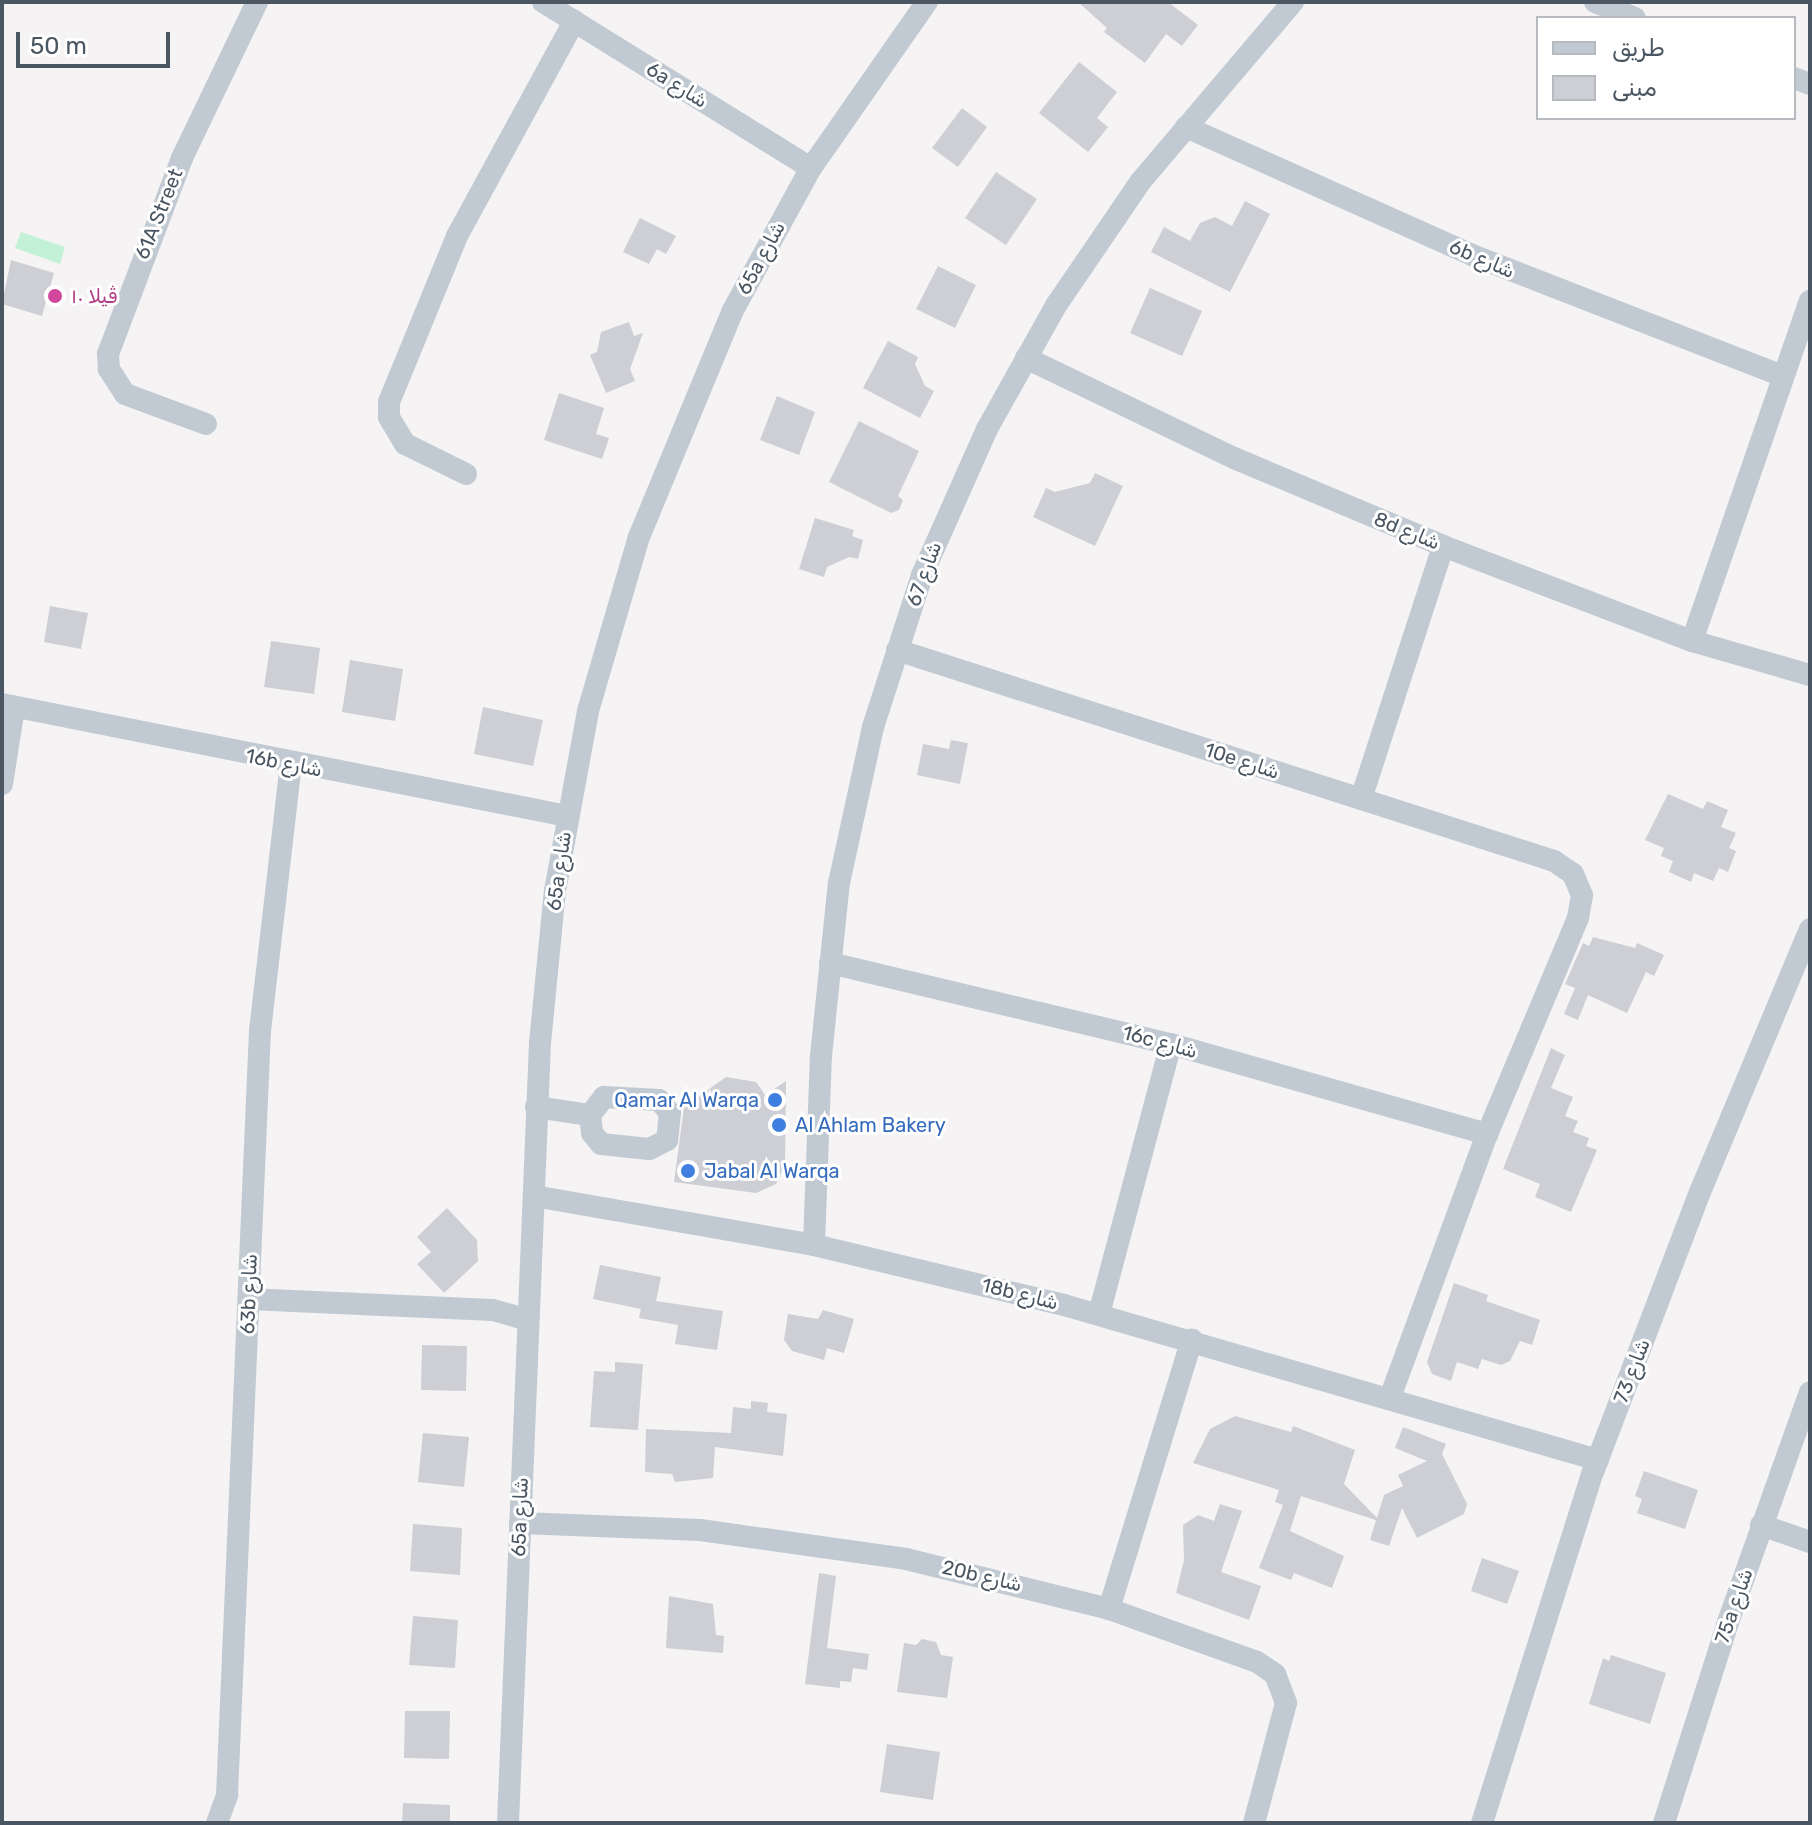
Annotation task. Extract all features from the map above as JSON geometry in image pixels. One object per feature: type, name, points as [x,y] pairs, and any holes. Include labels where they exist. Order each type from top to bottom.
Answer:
[{"type":"street","name":"61A Street","points":[[206,424],[125,394],[109,369],[108,354],[166,195],[257,2]]},
{"type":"street","name":"6a شارع","points":[[543,2],[811,168]]},
{"type":"street","name":"65a شارع","points":[[508,1823],[536,1107],[546,967],[567,816],[614,614],[662,474],[732,312],[811,168],[927,2]]},
{"type":"street","name":"شارع 67","points":[[814,1245],[830,963],[854,804],[897,650],[952,501],[1026,358],[1099,238],[1186,127],[1293,2]]},
{"type":"street","points":[[1595,2],[1630,16]]},
{"type":"street","points":[[466,474],[405,444],[389,417],[389,402],[457,236],[574,21]]},
{"type":"street","name":"6b شارع","points":[[1186,127],[1472,255],[1783,376]]},
{"type":"street","points":[[1692,641],[1810,301]]},
{"type":"street","name":"8d شارع","points":[[1026,358],[1234,458],[1443,546],[1692,641],[1807,677]]},
{"type":"street","points":[[1361,799],[1443,546]]},
{"type":"street","name":"10e شارع","points":[[897,650],[1554,861],[1579,884],[1578,918],[1487,1134]]},
{"type":"street","points":[[2,784],[8,706]]},
{"type":"street","name":"16b شارع","points":[[8,706],[291,765],[567,816]]},
{"type":"street","name":"63b شارع","points":[[217,1823],[227,1795],[260,1031],[291,765]]},
{"type":"street","name":"شارع 73","points":[[1482,1823],[1596,1466],[1700,1192],[1810,929]]},
{"type":"street","name":"16c شارع","points":[[830,963],[1171,1044],[1487,1134]]},
{"type":"street","points":[[1099,1314],[1171,1044]]},
{"type":"street","points":[[536,1107],[590,1115]]},
{"type":"street","points":[[1390,1398],[1487,1134]]},
{"type":"street","name":"18b شارع","points":[[534,1196],[814,1245],[1099,1314],[1390,1398],[1596,1466]]},
{"type":"street","points":[[249,1299],[493,1310],[528,1320]]},
{"type":"street","points":[[1109,1609],[1192,1339]]},
{"type":"street","name":"75a شارع","points":[[1664,1823],[1761,1525],[1810,1392]]},
{"type":"street","name":"20b شارع","points":[[520,1523],[700,1530],[803,1542],[964,1572],[1109,1609],[1257,1662],[1275,1674],[1285,1693],[1285,1713],[1254,1823]]},
{"type":"street","points":[[1761,1525],[1810,1542]]},
{"type":"green space","points":[[21,232],[65,247],[60,264],[15,248]]},
{"type":"building","points":[[1078,2],[1168,2],[1198,25],[1182,46],[1166,34],[1145,63],[1104,32],[1107,28]]},
{"type":"building","points":[[1079,62],[1117,92],[1097,118],[1108,127],[1088,152],[1039,113]]},
{"type":"building","points":[[962,108],[987,127],[958,167],[932,148]]},
{"type":"building","points":[[996,172],[1037,199],[1006,245],[965,218]]},
{"type":"building","points":[[1245,201],[1270,214],[1230,292],[1151,252],[1164,227],[1190,241],[1200,223],[1215,217],[1232,226]]},
{"type":"building","points":[[640,218],[676,236],[666,254],[657,249],[649,264],[623,252]]},
{"type":"building","points":[[11,260],[54,273],[42,316],[2,304]]},
{"type":"building","points":[[938,266],[976,285],[955,328],[916,309]]},
{"type":"building","points":[[1150,288],[1202,311],[1182,356],[1130,333]]},
{"type":"building","points":[[629,322],[634,336],[643,333],[630,369],[635,381],[606,393],[590,355],[597,352],[601,332]]},
{"type":"building","points":[[888,341],[918,357],[915,364],[925,386],[934,391],[920,418],[863,388]]},
{"type":"building","points":[[559,393],[604,408],[596,434],[609,438],[602,459],[544,440]]},
{"type":"building","points":[[777,396],[815,412],[799,455],[760,440]]},
{"type":"building","points":[[859,421],[919,451],[898,496],[903,500],[899,510],[891,513],[829,482]]},
{"type":"building","points":[[1095,473],[1123,486],[1095,546],[1033,517],[1046,488],[1055,492],[1090,483]]},
{"type":"building","points":[[815,518],[854,530],[852,536],[863,540],[858,559],[849,557],[827,567],[824,577],[799,569]]},
{"type":"building","points":[[50,606],[88,613],[81,649],[44,642]]},
{"type":"building","points":[[271,641],[320,648],[314,694],[264,687]]},
{"type":"building","points":[[350,660],[403,669],[395,721],[342,712]]},
{"type":"building","points":[[483,707],[543,720],[533,766],[474,754]]},
{"type":"building","points":[[951,740],[968,743],[960,784],[917,775],[923,744],[949,749]]},
{"type":"building","points":[[1668,794],[1703,809],[1707,801],[1728,810],[1721,827],[1736,833],[1729,848],[1736,851],[1728,872],[1719,868],[1713,881],[1694,873],[1691,882],[1669,872],[1673,861],[1661,856],[1664,848],[1645,840]]},
{"type":"building","points":[[1593,937],[1635,948],[1637,943],[1664,955],[1654,976],[1646,972],[1627,1013],[1588,995],[1578,1020],[1564,1014],[1575,988],[1565,984],[1583,943],[1589,946]]},
{"type":"building","points":[[1551,1048],[1565,1055],[1551,1088],[1573,1097],[1565,1116],[1578,1121],[1573,1132],[1589,1138],[1586,1146],[1597,1150],[1571,1212],[1535,1197],[1540,1184],[1503,1169]]},
{"type":"building","points":[[726,1077],[756,1082],[765,1095],[786,1081],[785,1164],[776,1184],[756,1193],[674,1182],[684,1107]]},
{"type":"building","points":[[447,1208],[477,1240],[478,1261],[444,1293],[417,1264],[431,1252],[417,1237]]},
{"type":"building","points":[[600,1265],[661,1277],[656,1301],[723,1311],[717,1350],[675,1344],[678,1325],[639,1318],[641,1309],[593,1299]]},
{"type":"building","points":[[1454,1283],[1488,1295],[1486,1301],[1540,1320],[1532,1345],[1520,1341],[1510,1361],[1501,1365],[1482,1359],[1478,1369],[1457,1362],[1451,1381],[1432,1374],[1427,1362]]},
{"type":"building","points":[[823,1310],[854,1319],[844,1353],[827,1348],[824,1360],[792,1351],[784,1340],[788,1314],[818,1319]]},
{"type":"building","points":[[422,1345],[467,1346],[466,1391],[421,1390]]},
{"type":"building","points":[[615,1362],[643,1364],[638,1430],[590,1427],[594,1371],[615,1372]]},
{"type":"building","points":[[751,1401],[768,1403],[767,1412],[787,1414],[783,1456],[715,1447],[713,1478],[675,1482],[672,1474],[645,1472],[646,1429],[731,1433],[733,1407],[751,1409]]},
{"type":"building","points":[[1235,1416],[1291,1432],[1293,1426],[1355,1450],[1344,1484],[1377,1518],[1384,1495],[1403,1486],[1398,1475],[1427,1461],[1395,1448],[1403,1427],[1446,1444],[1442,1454],[1467,1504],[1464,1514],[1417,1538],[1402,1508],[1389,1546],[1370,1540],[1376,1520],[1301,1496],[1290,1531],[1344,1556],[1332,1588],[1294,1573],[1291,1580],[1259,1568],[1283,1505],[1275,1502],[1279,1490],[1193,1463],[1210,1429]]},
{"type":"building","points":[[423,1433],[469,1437],[464,1487],[418,1482]]},
{"type":"building","points":[[1644,1471],[1698,1490],[1685,1529],[1637,1513],[1642,1499],[1635,1496]]},
{"type":"building","points":[[1220,1504],[1242,1511],[1221,1572],[1261,1586],[1249,1620],[1176,1593],[1184,1560],[1183,1525],[1198,1515],[1214,1521]]},
{"type":"building","points":[[413,1524],[462,1528],[460,1575],[410,1571]]},
{"type":"building","points":[[1482,1558],[1519,1571],[1507,1604],[1471,1591]]},
{"type":"building","points":[[819,1573],[836,1576],[827,1648],[869,1654],[867,1670],[853,1668],[851,1682],[840,1681],[840,1688],[805,1684]]},
{"type":"building","points":[[669,1596],[713,1604],[716,1635],[724,1636],[723,1653],[666,1648]]},
{"type":"building","points":[[413,1616],[458,1620],[455,1668],[409,1665]]},
{"type":"building","points":[[922,1639],[936,1642],[941,1655],[953,1657],[947,1698],[897,1692],[904,1643],[916,1645]]},
{"type":"building","points":[[1611,1655],[1666,1673],[1650,1724],[1589,1704],[1603,1658],[1609,1661]]},
{"type":"building","points":[[405,1711],[450,1711],[449,1759],[404,1758]]},
{"type":"building","points":[[887,1744],[940,1752],[933,1800],[880,1792]]},
{"type":"building","points":[[403,1803],[450,1805],[450,1823],[402,1823]]},
{"type":"place","name":"ڤيلا ١٠","points":[[55,296]]},
{"type":"place","name":"Qamar Al Warqa","points":[[775,1100]]},
{"type":"place","name":"Al Ahlam Bakery","points":[[779,1125]]},
{"type":"place","name":"Jabal Al Warqa","points":[[688,1171]]}]
